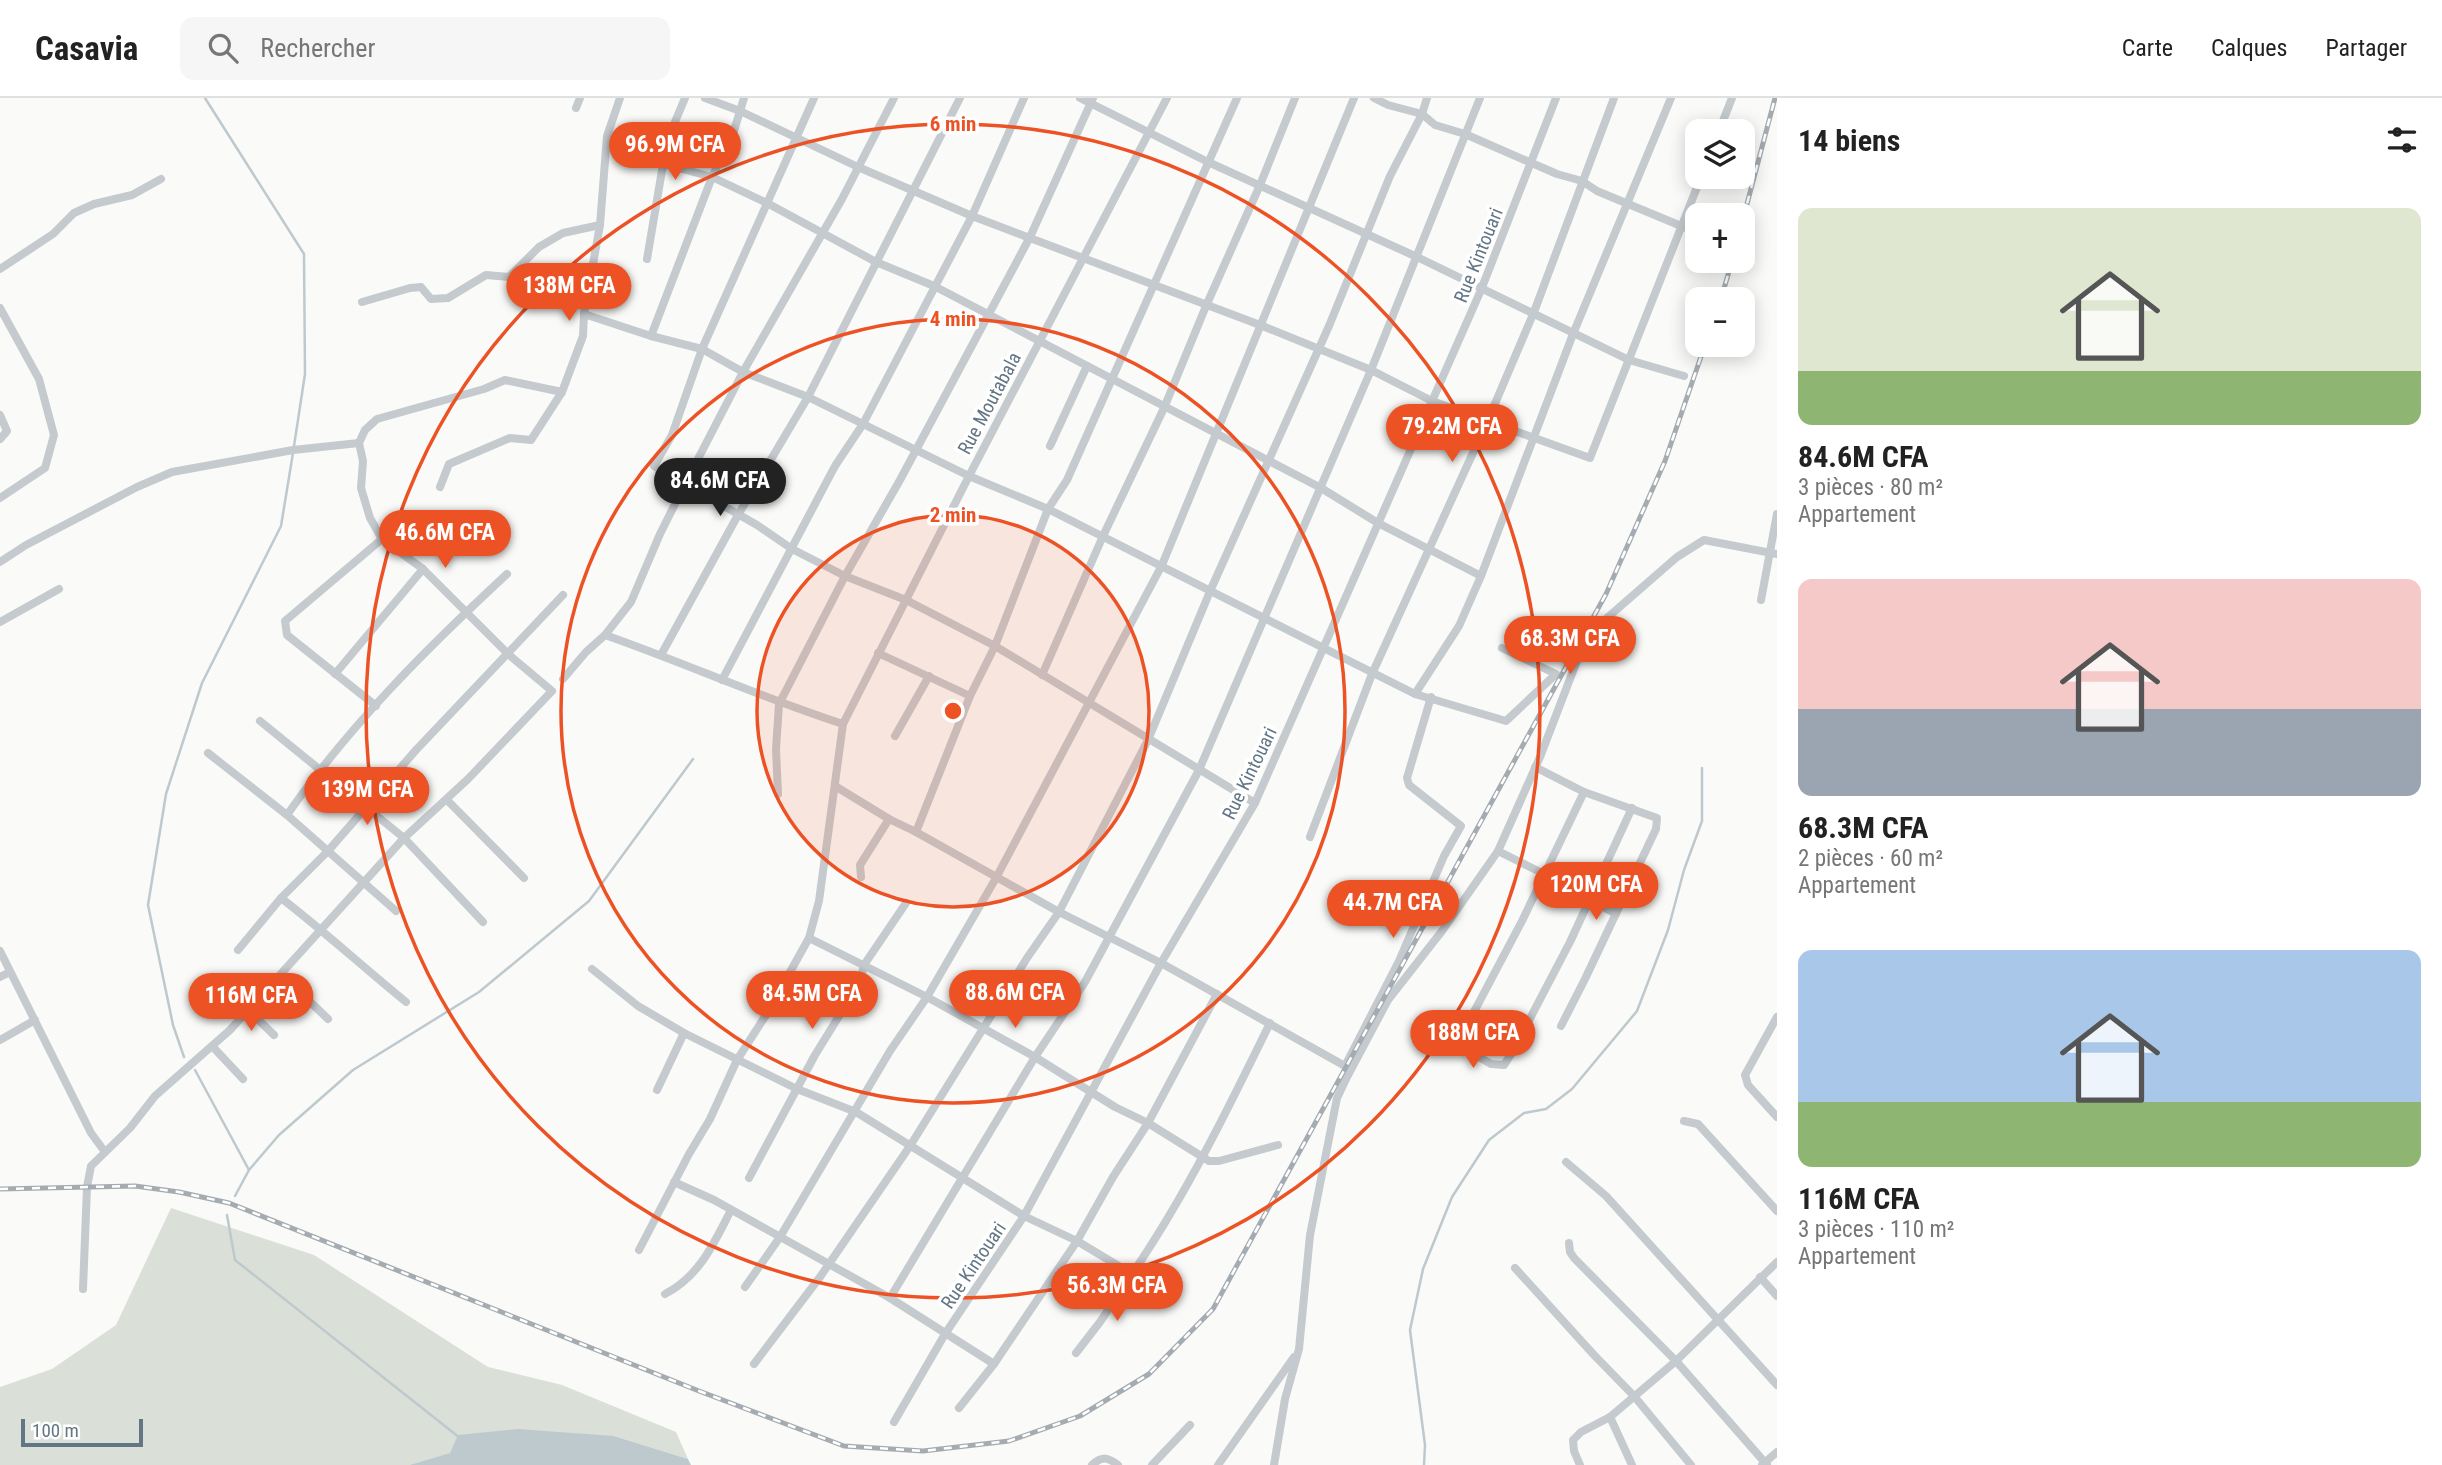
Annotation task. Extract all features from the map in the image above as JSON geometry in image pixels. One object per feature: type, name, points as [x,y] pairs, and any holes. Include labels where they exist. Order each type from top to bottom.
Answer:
[{"type":"street","points":[[576,108],[580,98]]},
{"type":"street","points":[[440,487],[449,464],[510,438],[531,440],[562,392],[583,336],[584,314],[600,225],[607,136],[620,98]]},
{"type":"street","points":[[647,260],[667,141],[685,98]]},
{"type":"street","points":[[705,98],[740,111],[858,167],[972,216],[1371,370],[1432,401],[1590,458],[1695,189]]},
{"type":"street","points":[[651,336],[712,177],[733,134],[744,98]]},
{"type":"street","points":[[814,98],[702,349],[672,435],[654,466],[792,549],[845,576],[906,600],[995,646],[1255,803]]},
{"type":"street","points":[[563,679],[605,635],[631,602],[660,534],[743,372],[823,233],[894,98]]},
{"type":"street","points":[[661,655],[738,515],[808,397],[960,98]]},
{"type":"street","points":[[722,680],[835,466],[863,424],[972,216],[1024,98]]},
{"type":"street","points":[[1080,98],[1092,100],[1149,133],[1208,162],[1417,257],[1481,290],[1534,312],[1629,360],[1684,376]]},
{"type":"street","name":"Rue Moutabala","points":[[639,1250],[710,1119],[737,1060],[766,1015],[809,938],[820,901],[843,724],[1167,98]]},
{"type":"street","points":[[916,832],[970,696],[995,646],[1048,509],[1067,480],[1237,98]]},
{"type":"street","points":[[1042,675],[1103,536],[1164,408],[1295,98]]},
{"type":"street","points":[[745,1287],[780,1237],[890,1052],[927,997],[996,878],[1162,565],[1354,98]]},
{"type":"street","points":[[1374,98],[1388,105],[1422,114],[1435,125],[1465,134],[1558,174],[1582,181],[1597,191],[1685,228]]},
{"type":"street","points":[[754,1364],[910,1146],[982,1028],[1059,912],[1148,740],[1211,589],[1356,262],[1365,233],[1422,114],[1427,98]]},
{"type":"street","points":[[890,1298],[1035,1057],[1084,982],[1199,770],[1371,370],[1480,98]]},
{"type":"street","name":"Rue Kintouari","points":[[894,1422],[946,1334],[1024,1216],[1161,963],[1255,803],[1481,290],[1556,98]]},
{"type":"street","points":[[1310,837],[1372,674],[1488,420],[1534,312],[1614,98]]},
{"type":"street","points":[[1415,694],[1459,626],[1573,334],[1671,98]]},
{"type":"street","points":[[1724,119],[1732,98]]},
{"type":"street","points":[[778,794],[776,749],[779,704],[845,576],[1030,237],[1092,100]]},
{"type":"street","points":[[664,164],[712,177],[767,203],[876,262],[934,286],[1321,488],[1378,523],[1480,576]]},
{"type":"street","points":[[0,269],[53,234],[74,214],[94,204],[132,195],[161,179]]},
{"type":"street","points":[[362,302],[421,287],[431,299],[448,298],[486,275],[509,277],[540,247],[563,233],[600,225]]},
{"type":"street","points":[[0,308],[39,379],[54,435],[45,468],[0,498]]},
{"type":"street","points":[[584,314],[702,349],[743,372],[808,397],[969,476],[1048,509],[1415,694],[1506,721],[1556,674],[1502,648]]},
{"type":"street","points":[[1050,446],[1087,366]]},
{"type":"street","points":[[83,1289],[87,1187],[91,1166],[130,1128],[155,1096],[212,1046],[282,975],[404,838],[447,800],[552,691],[508,654],[423,569],[382,539],[362,497],[363,461],[359,443],[365,430],[377,419],[484,389],[497,382],[517,382],[562,392]]},
{"type":"street","points":[[0,415],[7,430],[0,439]]},
{"type":"street","points":[[0,562],[50,532],[136,487],[172,472],[293,450],[359,443]]},
{"type":"street","points":[[1761,600],[1773,553],[1777,514]]},
{"type":"street","points":[[376,705],[287,635],[285,621],[382,539]]},
{"type":"street","points":[[1274,1465],[1285,1399],[1299,1349],[1310,1235],[1337,1098],[1388,1000],[1442,931],[1498,851],[1592,631],[1677,556],[1704,540],[1773,553]]},
{"type":"street","points":[[335,674],[423,569]]},
{"type":"street","points":[[287,816],[320,769],[376,705],[466,612],[507,574]]},
{"type":"street","points":[[0,622],[60,589]]},
{"type":"street","points":[[238,950],[281,898],[328,851],[465,698],[564,596]]},
{"type":"street","points":[[605,635],[779,704],[843,724]]},
{"type":"street","points":[[878,653],[970,696]]},
{"type":"street","points":[[895,736],[929,676]]},
{"type":"street","points":[[835,786],[996,878],[1217,993],[1345,1066],[1399,961],[1444,856],[1461,826],[1409,785],[1407,778],[1431,697]]},
{"type":"street","points":[[260,721],[404,838],[483,922]]},
{"type":"street","points":[[208,753],[287,816],[396,911]]},
{"type":"street","points":[[1535,767],[1584,792],[1657,818],[1656,829],[1561,1026]]},
{"type":"street","points":[[1457,1044],[1584,792]]},
{"type":"street","points":[[447,800],[524,878]]},
{"type":"street","points":[[1422,1028],[1491,1064],[1504,1065],[1570,942],[1587,900],[1632,808]]},
{"type":"street","points":[[862,877],[860,865],[890,819]]},
{"type":"street","points":[[1498,851],[1616,914]]},
{"type":"street","points":[[281,898],[406,1002]]},
{"type":"street","points":[[750,1178],[833,1024],[860,982],[864,965],[906,903]]},
{"type":"street","points":[[809,938],[927,997],[1035,1057],[1091,1093],[1148,1123],[1209,1161],[1219,1161],[1278,1145]]},
{"type":"street","points":[[0,951],[91,1133],[105,1152]]},
{"type":"street","points":[[592,970],[638,1006],[684,1033],[797,1089],[856,1112],[1024,1216],[1077,1241],[1132,1274]]},
{"type":"street","points":[[0,977],[10,972]]},
{"type":"street","points":[[282,975],[328,1019]]},
{"type":"street","points":[[959,1408],[994,1364],[1077,1241],[1113,1177],[1148,1123],[1217,993]]},
{"type":"street","points":[[248,1010],[274,1035]]},
{"type":"street","points":[[0,1040],[35,1020]]},
{"type":"street","points":[[1776,1022],[1745,1075],[1748,1085],[1777,1117]]},
{"type":"street","points":[[1076,1353],[1158,1236],[1226,1113],[1270,1023]]},
{"type":"street","points":[[657,1090],[684,1033]]},
{"type":"street","points":[[212,1046],[243,1079]]},
{"type":"street","points":[[1684,1121],[1698,1124],[1777,1211]]},
{"type":"street","points":[[1566,1161],[1606,1196],[1777,1385]]},
{"type":"street","points":[[674,1182],[731,1210],[890,1298],[994,1364]]},
{"type":"street","points":[[665,1294],[696,1272],[731,1210]]},
{"type":"street","points":[[1569,1242],[1574,1258],[1676,1361],[1764,1464],[1777,1452]]},
{"type":"street","points":[[1580,1465],[1573,1440],[1581,1432],[1610,1417],[1676,1361],[1777,1262]]},
{"type":"street","points":[[1514,1268],[1634,1396],[1691,1465]]},
{"type":"street","points":[[1760,1277],[1777,1296]]},
{"type":"street","points":[[1218,1465],[1299,1349]]},
{"type":"street","points":[[1610,1417],[1632,1465]]},
{"type":"street","points":[[1152,1465],[1190,1425]]},
{"type":"street","points":[[1092,1465],[1100,1458],[1109,1458],[1118,1465]]},
{"type":"shaded area","points":[[171,1208],[314,1255],[488,1367],[562,1385],[676,1432],[688,1459],[614,1436],[451,1453],[409,1465],[0,1465],[0,1387],[52,1369],[116,1325]]},
{"type":"shaded area","points":[[518,1429],[614,1436],[688,1459],[691,1465],[409,1465],[450,1453],[458,1435]]},
{"type":"waterway","points":[[205,98],[304,254],[305,374],[294,446]]},
{"type":"waterway","points":[[184,1057],[173,1025],[148,905],[166,794],[202,683],[281,526],[293,453]]},
{"type":"waterway","points":[[249,1170],[279,1135],[353,1070],[479,992],[589,901],[693,759]]},
{"type":"waterway","points":[[1424,1465],[1425,1445],[1410,1330],[1423,1269],[1452,1197],[1489,1140],[1524,1113],[1546,1109],[1572,1089],[1637,1011],[1668,930],[1684,870],[1702,821],[1702,768]]},
{"type":"waterway","points":[[195,1070],[249,1170],[235,1196]]},
{"type":"waterway","points":[[227,1215],[235,1260],[460,1438]]},
{"type":"railway","points":[[1747,203],[1775,98]]},
{"type":"railway","points":[[1724,287],[1729,273]]},
{"type":"railway","points":[[0,1189],[135,1186],[229,1203],[699,1391],[844,1446],[923,1451],[1009,1441],[1080,1416],[1149,1374],[1213,1309],[1606,594],[1665,461],[1701,357]]}]
